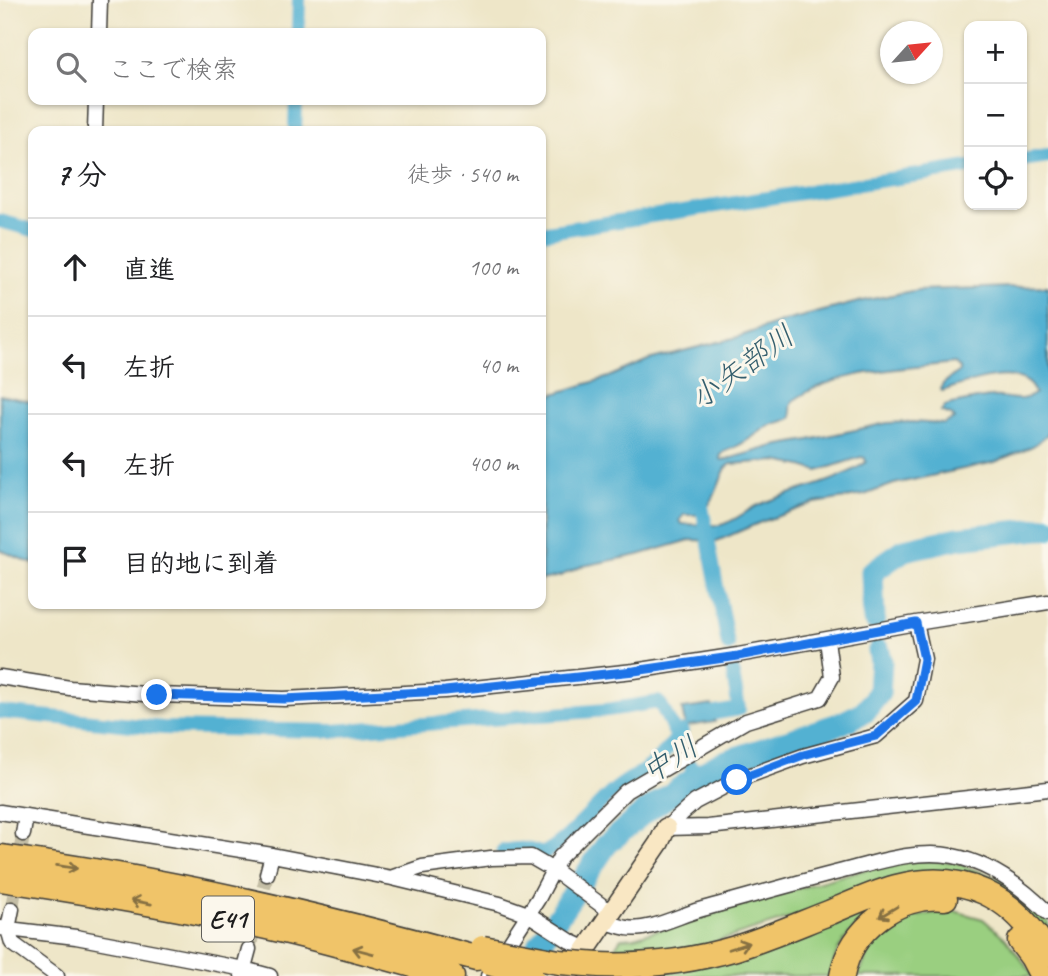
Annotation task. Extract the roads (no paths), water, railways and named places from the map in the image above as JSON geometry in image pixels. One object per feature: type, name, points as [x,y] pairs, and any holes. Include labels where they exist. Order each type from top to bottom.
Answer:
[{"type":"highway","name":"E41","points":[[0,857],[342,915],[482,961]]},
{"type":"highway","name":"E41","points":[[0,879],[95,893],[256,925],[452,976]]},
{"type":"highway","points":[[482,961],[558,962],[585,952],[645,965],[674,962],[725,951],[897,886],[937,881],[954,882],[990,894],[1006,905],[1034,932],[1048,955]]},
{"type":"highway","points":[[842,976],[851,948],[875,920],[903,904],[923,898],[941,897],[976,905],[992,914],[1021,941],[1042,976]]},
{"type":"highway","points":[[482,961],[531,976]]},
{"type":"street","points":[[99,28],[100,0]]},
{"type":"street","points":[[95,126],[96,105]]},
{"type":"street","points":[[0,677],[70,688],[132,693],[284,699],[445,691],[634,671],[738,656],[916,623],[1048,603]]},
{"type":"street","points":[[568,976],[659,843],[666,828],[695,802],[737,780],[803,755],[876,736],[916,701],[924,659],[916,623]]},
{"type":"street","points":[[482,961],[531,916],[559,874],[560,858],[626,791],[746,721],[820,698],[832,677],[827,640]]},
{"type":"street","points":[[666,828],[708,827],[1048,789]]},
{"type":"street","points":[[0,812],[272,855],[392,878],[500,904],[531,916],[585,952]]},
{"type":"street","points":[[23,834],[26,816]]},
{"type":"street","points":[[392,878],[422,867],[491,858],[531,857],[586,893],[609,917],[627,928],[644,928],[809,879],[885,860],[926,854],[954,856],[976,864],[1007,879],[1030,895],[1048,913]]},
{"type":"street","points":[[267,874],[272,855]]},
{"type":"street","points":[[4,928],[12,909]]},
{"type":"street","points":[[4,928],[76,937],[243,973],[270,976]]},
{"type":"street","points":[[4,928],[12,943],[57,976]]},
{"type":"street","points":[[243,973],[249,950]]},
{"type":"water","name":"小矢部川","points":[[1048,286],[1048,434],[1033,446],[995,462],[894,484],[864,495],[815,503],[717,541],[690,540],[638,555],[583,566],[546,579],[546,395],[609,377],[648,360],[862,301],[917,290]],"holes":[[[954,363],[959,371],[943,384],[940,389],[942,391],[1000,376],[1021,379],[1029,384],[1035,393],[1019,399],[991,397],[945,406],[941,411],[954,419],[944,424],[887,423],[774,446],[728,459],[720,458],[724,452],[740,445],[768,426],[792,417],[793,401],[829,383],[892,369]],[[865,458],[866,462],[853,470],[759,505],[725,523],[682,524],[680,520],[684,515],[698,515],[706,509],[726,468],[731,464],[776,461],[818,471]]]},
{"type":"water","points":[[0,395],[28,401],[28,562],[0,550]]},
{"type":"water","points":[[712,705],[717,718],[714,718],[715,722],[688,726],[684,732],[680,729],[685,724],[682,709]]},
{"type":"waterway","points":[[298,28],[299,0]]},
{"type":"waterway","points":[[295,126],[296,105]]},
{"type":"waterway","points":[[1027,159],[1048,156]]},
{"type":"waterway","points":[[546,232],[964,168]]},
{"type":"waterway","points":[[0,221],[28,229]]},
{"type":"waterway","points":[[698,493],[728,645]]},
{"type":"waterway","name":"中川","points":[[874,619],[872,572],[904,550],[959,538],[1048,528]]},
{"type":"waterway","name":"中川","points":[[521,971],[607,844],[641,815],[721,763],[842,723],[864,712],[879,693],[879,651]]},
{"type":"waterway","points":[[716,713],[739,709],[731,663]]},
{"type":"waterway","points":[[0,712],[163,728],[334,731],[607,710],[658,702],[676,735]]},
{"type":"waterway","points":[[503,851],[522,849],[542,854],[552,848],[617,788],[653,764],[682,731]]},
{"type":"waterway","points":[[691,766],[696,777]]},
{"type":"tunnel","points":[[12,909],[23,834]]},
{"type":"tunnel","points":[[249,949],[267,874]]}]
